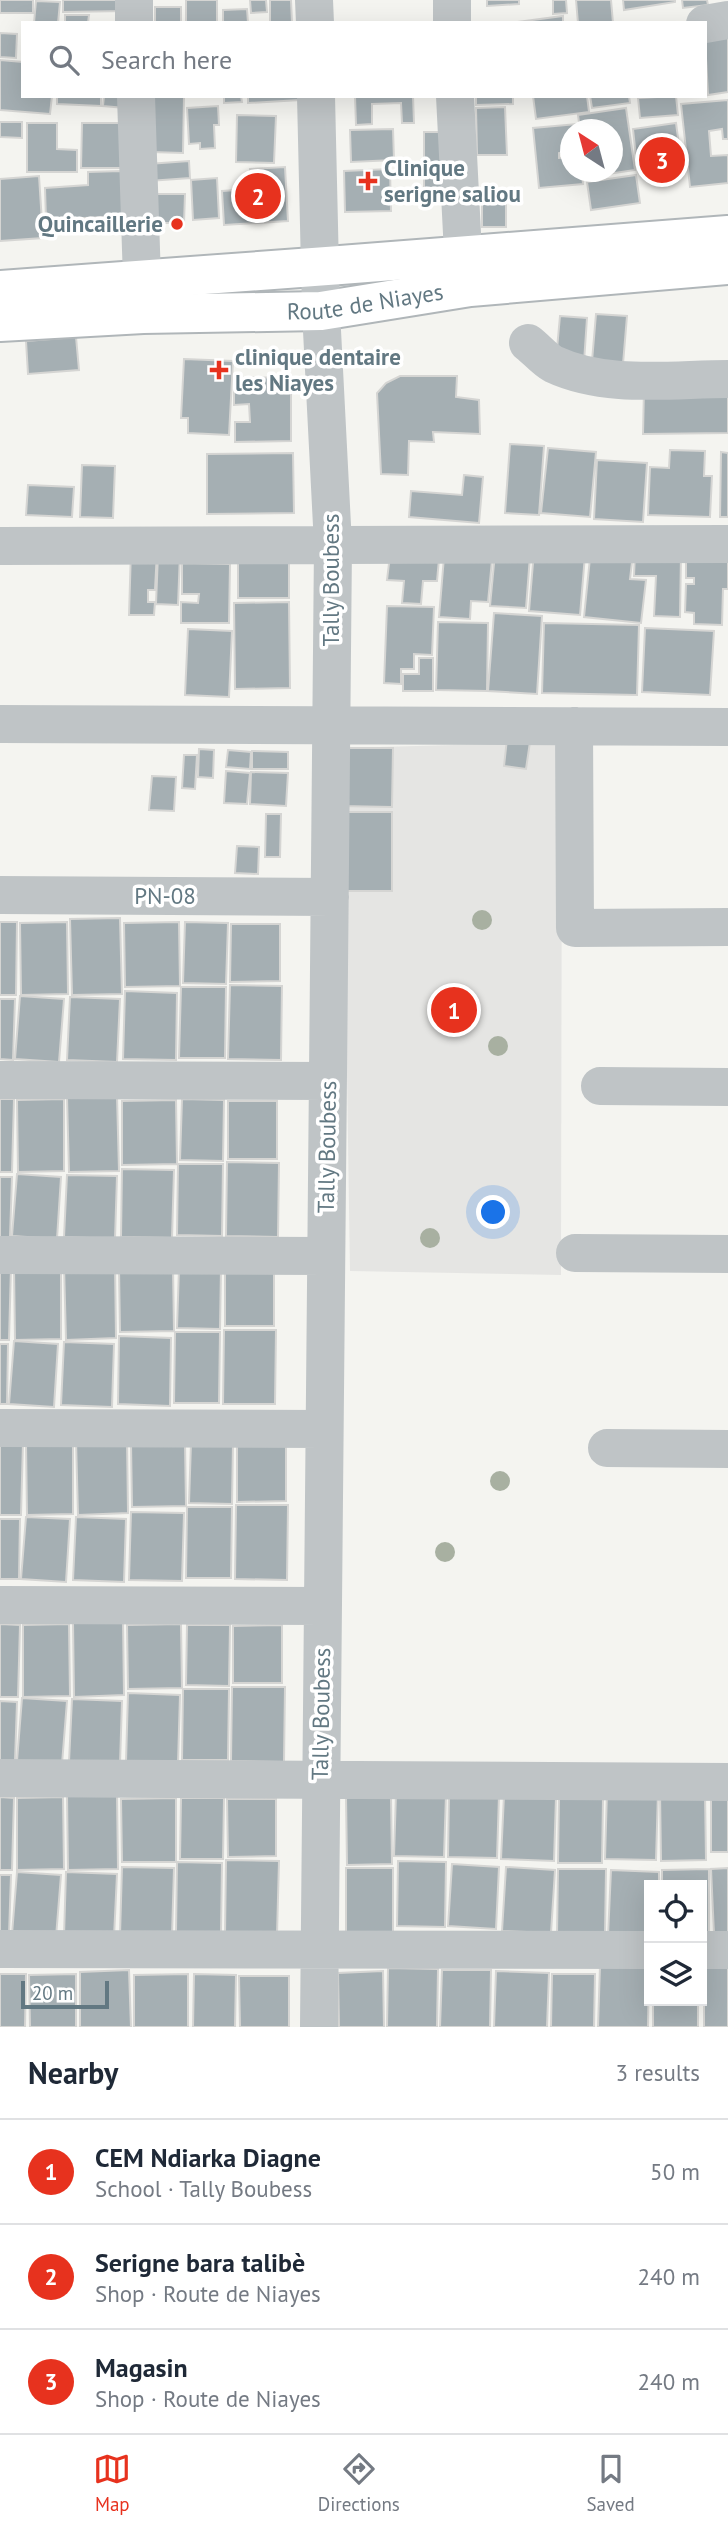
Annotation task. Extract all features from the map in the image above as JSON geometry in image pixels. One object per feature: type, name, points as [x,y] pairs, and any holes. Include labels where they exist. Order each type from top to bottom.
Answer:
[{"type":"main road","name":"Route de Niayes","points":[[0,290],[728,235]]},
{"type":"main road","name":"Route de Niayes","points":[[0,322],[143,314],[321,311],[470,287],[728,265]]},
{"type":"street","points":[[134,0],[134,21]]},
{"type":"street","points":[[314,0],[315,21]]},
{"type":"street","points":[[452,0],[452,21]]},
{"type":"street","points":[[707,24],[728,20]]},
{"type":"street","points":[[136,98],[142,280]]},
{"type":"street","name":"Tally Boubess","points":[[316,98],[319,268],[333,545],[318,2027]]},
{"type":"street","points":[[455,98],[463,253]]},
{"type":"street","points":[[528,343],[552,363],[591,376],[613,379],[728,379]]},
{"type":"street","points":[[0,547],[728,544]]},
{"type":"street","points":[[0,724],[728,727]]},
{"type":"street","points":[[574,726],[575,928],[728,927]]},
{"type":"street","name":"PN-08","points":[[0,895],[330,897]]},
{"type":"street","points":[[0,1080],[328,1081]]},
{"type":"street","points":[[600,1086],[728,1087]]},
{"type":"street","points":[[575,1253],[728,1254]]},
{"type":"street","points":[[0,1255],[326,1256]]},
{"type":"street","points":[[0,1428],[324,1429]]},
{"type":"street","points":[[607,1448],[728,1448]]},
{"type":"street","points":[[0,1605],[323,1606]]},
{"type":"street","points":[[0,1779],[728,1782]]},
{"type":"street","points":[[0,1949],[644,1950]]},
{"type":"street","points":[[707,1950],[728,1950]]},
{"type":"shaded area","points":[[562,742],[561,1275],[350,1271],[342,748]]},
{"type":"building","points":[[0,0],[33,0],[33,13],[0,13]]},
{"type":"building","points":[[63,0],[126,0],[126,11],[63,12]]},
{"type":"building","points":[[186,0],[217,0],[217,21],[186,21]]},
{"type":"building","points":[[250,0],[266,0],[267,12],[251,13]]},
{"type":"building","points":[[270,0],[291,0],[292,21],[270,21]]},
{"type":"building","points":[[487,0],[519,0],[519,4],[487,6]]},
{"type":"building","points":[[553,0],[566,0],[567,13],[553,14]]},
{"type":"building","points":[[576,0],[611,0],[613,21],[578,21]]},
{"type":"building","points":[[623,0],[675,0],[675,2],[624,10]]},
{"type":"building","points":[[682,0],[707,0],[708,5],[683,8]]},
{"type":"building","points":[[36,1],[60,2],[58,21],[34,21]]},
{"type":"building","points":[[155,7],[181,7],[181,21],[155,21]]},
{"type":"building","points":[[247,9],[248,21],[223,21],[223,10]]},
{"type":"building","points":[[65,15],[89,15],[88,21],[65,21]]},
{"type":"building","points":[[563,16],[563,21],[525,21]]},
{"type":"building","points":[[0,33],[17,34],[16,58],[0,57]]},
{"type":"building","points":[[728,37],[728,92],[708,95],[707,40]]},
{"type":"building","points":[[0,60],[21,62],[21,98],[52,98],[50,114],[0,110]]},
{"type":"building","points":[[57,98],[101,98],[101,106],[57,104]]},
{"type":"building","points":[[104,98],[126,98],[125,108],[103,106]]},
{"type":"building","points":[[151,98],[184,98],[183,153],[151,152]]},
{"type":"building","points":[[224,98],[241,98],[242,102],[224,103]]},
{"type":"building","points":[[248,98],[300,98],[300,100],[248,103]]},
{"type":"building","points":[[355,98],[413,98],[414,123],[402,123],[401,103],[372,104],[372,124],[356,125]]},
{"type":"building","points":[[476,98],[513,98],[513,104],[476,105]]},
{"type":"building","points":[[533,98],[587,98],[589,112],[536,119]]},
{"type":"building","points":[[590,98],[629,98],[630,103],[592,108]]},
{"type":"building","points":[[638,98],[676,98],[678,115],[640,118]]},
{"type":"building","points":[[728,100],[728,139],[723,139],[722,129],[709,131],[711,156],[728,155],[728,183],[690,187],[681,104]]},
{"type":"building","points":[[218,106],[219,125],[214,125],[215,148],[200,149],[200,143],[189,144],[187,108]]},
{"type":"building","points":[[505,107],[507,155],[477,155],[476,108]]},
{"type":"building","points":[[626,108],[635,170],[623,172],[623,119],[579,119],[578,115]]},
{"type":"building","points":[[237,115],[276,116],[274,163],[236,162]]},
{"type":"building","points":[[0,122],[22,122],[22,138],[0,137]]},
{"type":"building","points":[[27,123],[57,123],[57,149],[77,150],[77,172],[27,172]]},
{"type":"building","points":[[82,123],[130,123],[129,168],[81,168]]},
{"type":"building","points":[[676,123],[681,160],[637,166],[633,129]]},
{"type":"building","points":[[560,126],[560,182],[583,184],[539,188],[533,128]]},
{"type":"building","points":[[393,129],[394,160],[351,162],[350,130]]},
{"type":"building","points":[[424,132],[454,132],[454,192],[424,192]]},
{"type":"building","points":[[189,161],[190,178],[149,181],[148,164]]},
{"type":"building","points":[[285,167],[288,221],[224,225],[222,191],[251,189],[250,169]]},
{"type":"building","points":[[390,169],[391,211],[345,212],[344,171]]},
{"type":"building","points":[[121,171],[123,216],[46,220],[45,188],[88,185],[88,172]]},
{"type":"building","points":[[636,175],[640,203],[591,210],[587,182],[623,182],[623,177]]},
{"type":"building","points":[[39,176],[43,238],[0,241],[0,179]]},
{"type":"building","points":[[217,178],[219,218],[193,220],[191,180]]},
{"type":"building","points":[[482,189],[506,189],[506,227],[482,227]]},
{"type":"building","points":[[148,194],[185,194],[184,223],[147,223]]},
{"type":"building","points":[[596,314],[627,316],[623,364],[592,361]]},
{"type":"building","points":[[560,316],[587,318],[584,362],[556,360]]},
{"type":"building","points":[[76,337],[79,370],[28,374],[26,341]]},
{"type":"building","points":[[184,359],[233,361],[229,435],[188,433],[188,418],[181,418]]},
{"type":"building","points":[[400,376],[457,376],[456,397],[479,400],[480,434],[433,432],[434,442],[409,441],[408,475],[381,474],[377,393],[386,383]]},
{"type":"building","points":[[291,377],[291,441],[235,442],[235,422],[250,422],[249,404],[234,405],[234,378]]},
{"type":"building","points":[[644,388],[728,388],[728,433],[643,434]]},
{"type":"building","points":[[510,444],[544,446],[539,515],[505,513]]},
{"type":"building","points":[[548,448],[596,452],[590,517],[541,513]]},
{"type":"building","points":[[670,450],[705,451],[704,476],[712,476],[710,517],[648,515],[650,467],[669,468]]},
{"type":"building","points":[[721,452],[728,453],[728,517],[720,517]]},
{"type":"building","points":[[293,453],[294,513],[207,514],[207,454]]},
{"type":"building","points":[[597,460],[647,463],[643,522],[594,519]]},
{"type":"building","points":[[82,465],[115,466],[113,518],[80,517]]},
{"type":"building","points":[[464,475],[483,477],[479,523],[409,517],[411,491],[462,495]]},
{"type":"building","points":[[28,485],[74,487],[72,517],[26,515]]},
{"type":"building","points":[[131,550],[157,551],[155,590],[148,590],[148,602],[155,602],[154,615],[129,615]]},
{"type":"building","points":[[238,550],[289,550],[289,598],[238,598]]},
{"type":"building","points":[[534,551],[585,555],[580,615],[529,611]]},
{"type":"building","points":[[495,553],[530,556],[526,608],[490,606]]},
{"type":"building","points":[[635,553],[681,554],[680,617],[654,616],[656,576],[634,576]]},
{"type":"building","points":[[158,554],[180,554],[178,605],[156,604]]},
{"type":"building","points":[[390,555],[439,559],[437,581],[423,581],[421,604],[402,603],[404,581],[387,580]]},
{"type":"building","points":[[686,555],[728,556],[728,589],[723,589],[722,625],[694,624],[694,613],[685,612],[686,584],[694,584],[694,578],[686,578]]},
{"type":"building","points":[[444,557],[492,560],[488,602],[471,601],[470,619],[439,617]]},
{"type":"building","points":[[590,558],[632,562],[630,579],[646,580],[641,623],[584,617]]},
{"type":"building","points":[[182,563],[230,564],[229,623],[181,623],[181,602],[198,603],[199,594],[182,594]]},
{"type":"building","points":[[289,602],[290,688],[235,689],[234,603]]},
{"type":"building","points":[[387,606],[434,607],[432,655],[414,654],[414,669],[401,669],[401,684],[384,683]]},
{"type":"building","points":[[494,613],[542,616],[537,694],[488,691]]},
{"type":"building","points":[[438,622],[488,623],[487,691],[436,690]]},
{"type":"building","points":[[544,623],[639,625],[637,695],[542,693]]},
{"type":"building","points":[[645,628],[714,631],[710,695],[642,692]]},
{"type":"building","points":[[188,629],[232,631],[229,697],[185,695]]},
{"type":"building","points":[[419,658],[433,658],[433,691],[403,691],[403,674],[419,674]]},
{"type":"building","points":[[507,739],[530,742],[526,769],[504,766]]},
{"type":"building","points":[[342,748],[393,748],[392,807],[341,806]]},
{"type":"building","points":[[199,749],[214,750],[213,778],[198,777]]},
{"type":"building","points":[[228,750],[251,752],[250,769],[226,767]]},
{"type":"building","points":[[252,751],[288,752],[288,769],[252,769]]},
{"type":"building","points":[[184,755],[197,755],[195,789],[182,788]]},
{"type":"building","points":[[226,771],[250,773],[247,804],[224,803]]},
{"type":"building","points":[[251,772],[288,773],[286,806],[250,804]]},
{"type":"building","points":[[152,776],[176,777],[174,811],[149,810]]},
{"type":"building","points":[[341,812],[392,812],[392,891],[341,891]]},
{"type":"building","points":[[266,814],[281,814],[280,857],[265,857]]},
{"type":"building","points":[[237,846],[259,847],[258,874],[235,873]]},
{"type":"building","points":[[120,918],[122,994],[72,995],[70,919]]},
{"type":"building","points":[[0,922],[17,922],[16,995],[0,995]]},
{"type":"building","points":[[67,922],[68,994],[21,995],[20,923]]},
{"type":"building","points":[[179,922],[180,986],[125,987],[124,923]]},
{"type":"building","points":[[185,922],[228,923],[226,984],[183,983]]},
{"type":"building","points":[[231,924],[280,924],[280,981],[230,982]]},
{"type":"building","points":[[230,985],[282,986],[281,1060],[228,1059]]},
{"type":"building","points":[[181,987],[226,987],[225,1058],[179,1058]]},
{"type":"building","points":[[125,991],[177,993],[176,1060],[123,1059]]},
{"type":"building","points":[[20,996],[64,999],[59,1062],[15,1059]]},
{"type":"building","points":[[70,997],[120,999],[117,1062],[67,1060]]},
{"type":"building","points":[[0,999],[15,999],[13,1060],[0,1059]]},
{"type":"building","points":[[117,1096],[119,1171],[69,1172],[67,1097]]},
{"type":"building","points":[[0,1099],[14,1099],[12,1172],[0,1172]]},
{"type":"building","points":[[64,1099],[64,1171],[18,1172],[17,1100]]},
{"type":"building","points":[[182,1099],[224,1100],[223,1161],[180,1160]]},
{"type":"building","points":[[176,1100],[177,1164],[122,1165],[122,1101]]},
{"type":"building","points":[[228,1101],[277,1101],[277,1159],[228,1159]]},
{"type":"building","points":[[227,1162],[279,1163],[278,1237],[226,1236]]},
{"type":"building","points":[[178,1164],[223,1164],[222,1236],[177,1235]]},
{"type":"building","points":[[122,1169],[174,1170],[172,1238],[121,1237]]},
{"type":"building","points":[[17,1174],[61,1177],[57,1239],[12,1236]]},
{"type":"building","points":[[67,1175],[117,1176],[115,1239],[64,1237]]},
{"type":"building","points":[[0,1177],[12,1177],[10,1237],[0,1237]]},
{"type":"building","points":[[115,1263],[116,1338],[66,1340],[64,1265]]},
{"type":"building","points":[[0,1267],[11,1267],[9,1340],[0,1340]]},
{"type":"building","points":[[14,1267],[61,1267],[61,1339],[15,1340]]},
{"type":"building","points":[[173,1267],[174,1331],[120,1332],[119,1268]]},
{"type":"building","points":[[179,1268],[221,1268],[220,1329],[177,1328]]},
{"type":"building","points":[[274,1268],[274,1326],[225,1326],[225,1269]]},
{"type":"building","points":[[224,1330],[276,1330],[275,1404],[223,1404]]},
{"type":"building","points":[[175,1332],[220,1332],[219,1403],[174,1403]]},
{"type":"building","points":[[119,1336],[171,1338],[170,1406],[118,1404]]},
{"type":"building","points":[[14,1341],[58,1344],[54,1407],[9,1404]]},
{"type":"building","points":[[64,1342],[114,1344],[112,1407],[61,1405]]},
{"type":"building","points":[[0,1344],[8,1344],[7,1404],[0,1404]]},
{"type":"building","points":[[127,1439],[128,1513],[78,1515],[76,1440]]},
{"type":"building","points":[[0,1442],[23,1442],[21,1515],[0,1515]]},
{"type":"building","points":[[73,1442],[73,1514],[27,1515],[26,1443]]},
{"type":"building","points":[[185,1442],[186,1506],[132,1507],[131,1443]]},
{"type":"building","points":[[191,1443],[233,1443],[232,1504],[189,1503]]},
{"type":"building","points":[[237,1444],[286,1444],[286,1501],[237,1502]]},
{"type":"building","points":[[236,1505],[288,1505],[287,1580],[235,1579]]},
{"type":"building","points":[[187,1507],[232,1507],[231,1578],[186,1578]]},
{"type":"building","points":[[131,1512],[184,1513],[182,1581],[129,1580]]},
{"type":"building","points":[[26,1517],[70,1519],[66,1582],[21,1579]]},
{"type":"building","points":[[76,1517],[126,1519],[124,1582],[73,1580]]},
{"type":"building","points":[[0,1519],[20,1519],[19,1579],[0,1579]]},
{"type":"building","points":[[123,1620],[124,1695],[74,1697],[73,1622]]},
{"type":"building","points":[[0,1624],[20,1625],[18,1697],[0,1697]]},
{"type":"building","points":[[69,1624],[70,1696],[23,1697],[23,1625]]},
{"type":"building","points":[[181,1624],[182,1688],[128,1689],[127,1625]]},
{"type":"building","points":[[187,1625],[230,1625],[229,1686],[186,1685]]},
{"type":"building","points":[[282,1625],[282,1683],[233,1683],[233,1626]]},
{"type":"building","points":[[232,1687],[285,1687],[284,1762],[231,1761]]},
{"type":"building","points":[[183,1689],[229,1689],[228,1760],[182,1760]]},
{"type":"building","points":[[128,1693],[180,1695],[178,1763],[126,1762]]},
{"type":"building","points":[[22,1698],[67,1701],[62,1764],[17,1761]]},
{"type":"building","points":[[72,1699],[122,1701],[120,1764],[69,1762]]},
{"type":"building","points":[[0,1701],[17,1702],[15,1761],[0,1761]]},
{"type":"building","points":[[711,1784],[728,1784],[728,1852],[711,1852]]},
{"type":"building","points":[[607,1791],[658,1792],[656,1860],[605,1859]]},
{"type":"building","points":[[660,1792],[705,1792],[706,1860],[661,1861]]},
{"type":"building","points":[[396,1793],[446,1794],[444,1857],[394,1856]]},
{"type":"building","points":[[117,1794],[118,1869],[68,1870],[67,1795]]},
{"type":"building","points":[[449,1794],[499,1795],[497,1858],[448,1857]]},
{"type":"building","points":[[504,1795],[556,1797],[554,1861],[501,1859]]},
{"type":"building","points":[[391,1796],[392,1864],[347,1865],[346,1797]]},
{"type":"building","points":[[0,1797],[14,1798],[12,1870],[0,1870]]},
{"type":"building","points":[[63,1797],[64,1869],[17,1870],[17,1798]]},
{"type":"building","points":[[176,1798],[176,1862],[122,1862],[121,1799]]},
{"type":"building","points":[[181,1798],[224,1798],[223,1859],[180,1859]]},
{"type":"building","points":[[559,1798],[603,1799],[602,1863],[558,1863]]},
{"type":"building","points":[[227,1799],[276,1799],[276,1856],[228,1857]]},
{"type":"building","points":[[226,1860],[279,1861],[277,1935],[225,1935]]},
{"type":"building","points":[[398,1861],[446,1862],[445,1927],[397,1926]]},
{"type":"building","points":[[177,1862],[222,1863],[221,1934],[176,1933]]},
{"type":"building","points":[[452,1864],[499,1867],[496,1929],[448,1926]]},
{"type":"building","points":[[122,1867],[174,1868],[172,1936],[120,1935]]},
{"type":"building","points":[[506,1867],[555,1870],[551,1933],[502,1931]]},
{"type":"building","points":[[346,1868],[393,1868],[393,1932],[346,1932]]},
{"type":"building","points":[[728,1868],[728,1933],[714,1934],[711,1869]]},
{"type":"building","points":[[558,1869],[606,1869],[605,1936],[557,1935]]},
{"type":"building","points":[[709,1869],[709,1935],[707,1880],[662,1880],[662,1870]]},
{"type":"building","points":[[611,1870],[659,1872],[659,1880],[644,1880],[644,1937],[608,1936]]},
{"type":"building","points":[[17,1872],[61,1875],[56,1937],[12,1934]]},
{"type":"building","points":[[66,1872],[117,1874],[114,1937],[64,1936]]},
{"type":"building","points":[[0,1875],[11,1875],[9,1935],[0,1935]]},
{"type":"building","points":[[728,1959],[728,2027],[704,2027],[707,1960]]},
{"type":"building","points":[[600,1966],[644,1967],[644,2006],[648,2006],[648,2027],[598,2027]]},
{"type":"building","points":[[388,1968],[438,1969],[437,2027],[387,2027]]},
{"type":"building","points":[[129,1970],[131,2027],[80,2027],[80,1972]]},
{"type":"building","points":[[442,1970],[491,1970],[490,2027],[440,2027]]},
{"type":"building","points":[[383,1971],[384,2027],[339,2027],[338,1973]]},
{"type":"building","points":[[496,1971],[549,1973],[547,2027],[494,2027]]},
{"type":"building","points":[[0,1974],[26,1974],[25,2027],[0,2027]]},
{"type":"building","points":[[76,1974],[76,2027],[30,2027],[29,1975]]},
{"type":"building","points":[[188,1974],[188,2027],[134,2027],[134,1975]]},
{"type":"building","points":[[194,1974],[236,1975],[235,2027],[193,2027]]},
{"type":"building","points":[[552,1974],[595,1974],[594,2027],[551,2027]]},
{"type":"building","points":[[239,1976],[289,1976],[289,2027],[240,2027]]},
{"type":"building","points":[[653,2006],[698,2006],[698,2027],[653,2027]]},
{"type":"place","name":"Magasin","points":[[662,160]]},
{"type":"place","name":"Clinique serigne saliou","points":[[368,181]]},
{"type":"place","name":"Serigne bara talibè","points":[[258,196]]},
{"type":"place","name":"Quincaillerie","points":[[177,224]]},
{"type":"place","name":"clinique dentaire les Niayes","points":[[219,370]]},
{"type":"place","name":"CEM Ndiarka Diagne","points":[[454,1010]]}]
